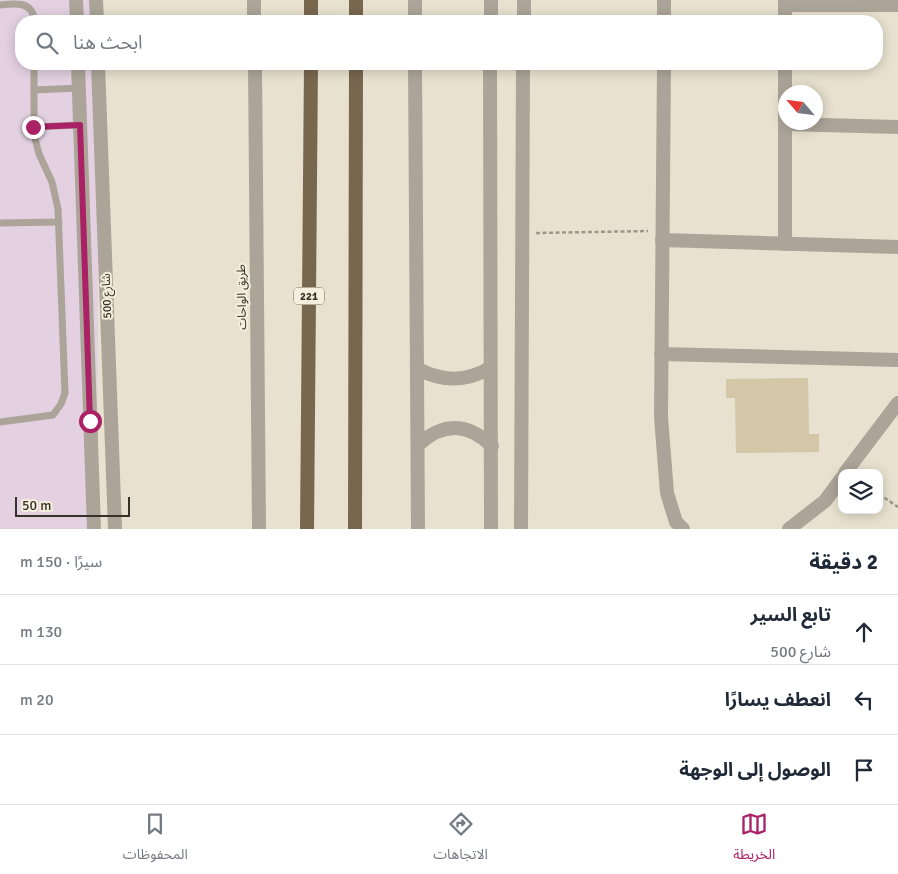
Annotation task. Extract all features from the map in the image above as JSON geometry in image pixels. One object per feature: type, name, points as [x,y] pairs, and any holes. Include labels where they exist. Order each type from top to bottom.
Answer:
[{"type":"highway","points":[[311,15],[312,0]]},
{"type":"highway","points":[[356,0],[356,15]]},
{"type":"highway","name":"221","points":[[307,529],[311,70]]},
{"type":"highway","points":[[355,529],[356,70]]},
{"type":"street","points":[[76,0],[77,15]]},
{"type":"street","points":[[96,0],[97,15]]},
{"type":"street","points":[[254,0],[254,15]]},
{"type":"street","points":[[415,0],[415,15]]},
{"type":"street","points":[[490,0],[490,15]]},
{"type":"street","points":[[524,0],[524,15]]},
{"type":"street","points":[[664,0],[664,15]]},
{"type":"street","points":[[785,15],[785,2],[898,5]]},
{"type":"street","name":"شارع 500","points":[[78,70],[94,529]]},
{"type":"street","name":"شارع 500","points":[[98,70],[115,529]]},
{"type":"street","name":"طريق الواحات","points":[[254,70],[259,529]]},
{"type":"street","points":[[415,70],[419,444],[418,529]]},
{"type":"street","points":[[490,70],[491,529]]},
{"type":"street","points":[[521,529],[523,70]]},
{"type":"street","points":[[664,70],[662,427],[667,493],[676,522],[683,529]]},
{"type":"street","points":[[785,70],[785,85]]},
{"type":"street","points":[[80,125],[101,125]]},
{"type":"street","points":[[823,125],[898,127]]},
{"type":"street","points":[[784,244],[785,130]]},
{"type":"street","points":[[662,236],[784,244],[898,247]]},
{"type":"street","points":[[661,354],[898,360]]},
{"type":"street","points":[[418,369],[433,376],[448,379],[470,377],[490,368]]},
{"type":"street","points":[[849,469],[898,403]]},
{"type":"street","points":[[90,421],[111,419]]},
{"type":"street","points":[[419,444],[436,432],[456,428],[469,430],[482,436],[492,446]]},
{"type":"street","points":[[789,529],[825,501],[838,483]]},
{"type":"lane","points":[[0,5],[17,2],[32,11],[33,15]]},
{"type":"lane","points":[[0,422],[53,415],[58,410],[65,393],[59,222],[56,195],[37,149],[33,127],[34,70]]},
{"type":"lane","points":[[34,90],[79,88]]},
{"type":"lane","points":[[33,127],[80,125]]},
{"type":"lane","points":[[0,223],[59,222]]},
{"type":"path","points":[[523,233],[662,236]]},
{"type":"path","points":[[883,497],[898,507]]},
{"type":"shaded area","points":[[0,0],[99,0],[99,15],[15,15],[15,70],[99,70],[97,529],[0,529]]},
{"type":"building","points":[[808,378],[809,434],[819,434],[819,452],[736,453],[735,398],[726,398],[726,379]]},
{"type":"route","points":[[33,127],[80,125],[90,421]]}]
